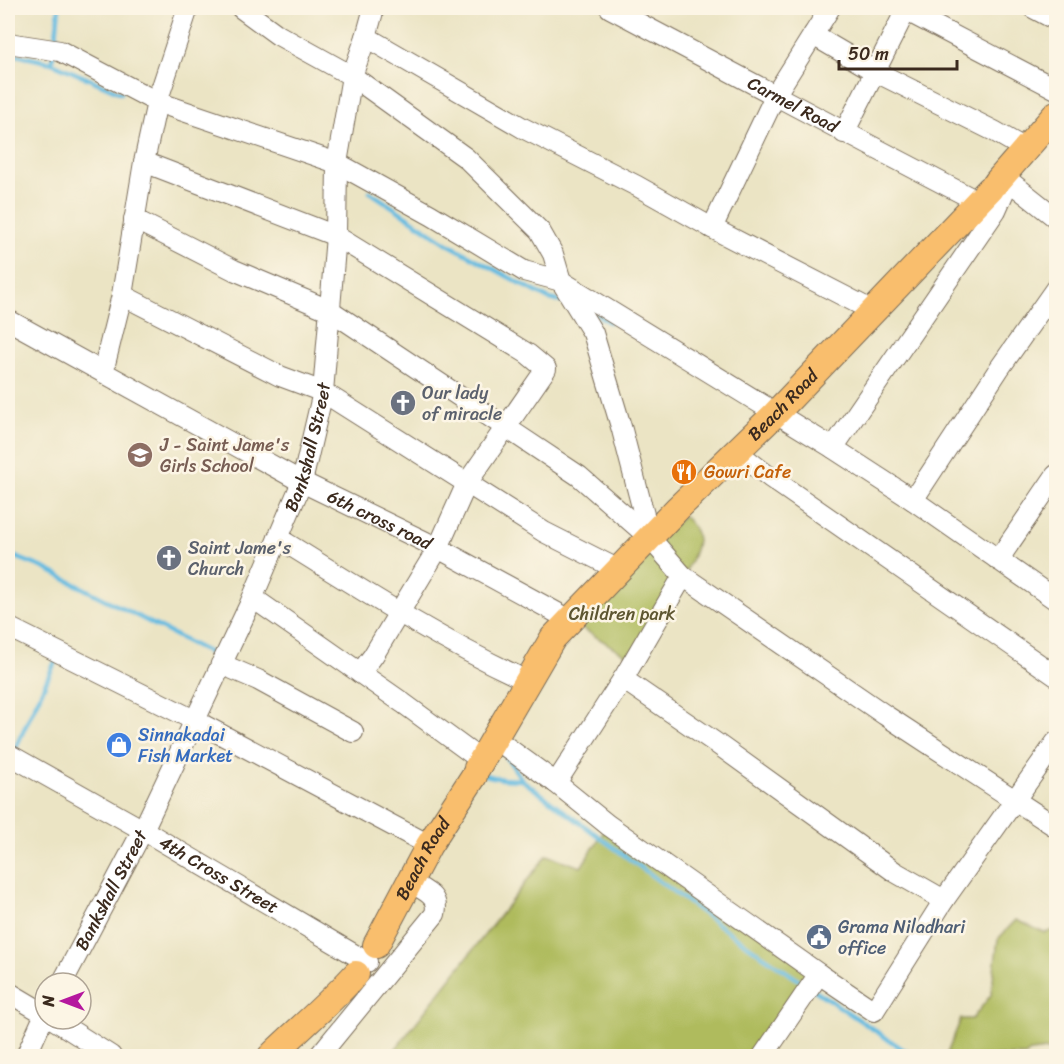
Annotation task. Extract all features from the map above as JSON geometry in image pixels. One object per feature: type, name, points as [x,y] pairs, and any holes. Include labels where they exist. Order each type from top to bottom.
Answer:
[{"type":"main road","name":"Beach Road","points":[[271,1056],[298,1029],[317,1015],[368,959],[429,845],[478,768],[521,678],[553,638],[775,414],[1027,150],[1056,114]]},
{"type":"street","points":[[103,372],[122,295],[144,162],[157,102],[188,8]]},
{"type":"street","points":[[242,8],[278,35],[351,76],[466,159],[540,231],[553,254],[561,280],[593,333],[622,430],[650,538]]},
{"type":"street","name":"Bankshall Street","points":[[68,971],[143,830],[253,598],[302,482],[323,392],[336,236],[337,163],[351,76],[366,38],[374,8]]},
{"type":"street","name":"Carmel Road","points":[[610,8],[776,94],[844,133],[992,187],[1056,218]]},
{"type":"street","points":[[712,228],[776,94],[830,8]]},
{"type":"street","points":[[1033,8],[1056,20]]},
{"type":"street","points":[[844,133],[876,72],[903,9],[1056,89]]},
{"type":"street","points":[[813,35],[876,72],[1027,150]]},
{"type":"street","points":[[366,38],[523,129],[637,186],[712,228],[873,311]]},
{"type":"street","points":[[8,43],[60,51],[157,102],[337,163],[431,215],[524,271],[561,280],[833,448],[913,500],[1056,600]]},
{"type":"street","points":[[144,162],[336,236],[528,354],[546,369],[504,427],[468,483],[438,548],[373,656],[360,673]]},
{"type":"street","points":[[833,448],[996,210],[1004,192],[992,187]]},
{"type":"street","points":[[134,219],[234,270],[331,311],[579,476],[650,538],[683,576],[885,715],[1056,827]]},
{"type":"street","points":[[913,500],[999,369],[1056,288]]},
{"type":"street","points":[[122,295],[280,376],[323,392],[544,532],[619,570]]},
{"type":"street","name":"6th cross road","points":[[8,320],[302,482],[438,548],[561,615]]},
{"type":"street","points":[[737,452],[1056,676]]},
{"type":"street","points":[[998,560],[1056,474]]},
{"type":"street","points":[[278,538],[463,651],[521,678]]},
{"type":"street","points":[[556,783],[623,679],[683,576]]},
{"type":"street","points":[[253,598],[360,673],[478,768]]},
{"type":"street","points":[[8,627],[194,720],[429,845]]},
{"type":"street","points":[[221,664],[258,680],[352,732]]},
{"type":"street","points":[[623,679],[895,872],[944,900]]},
{"type":"street","points":[[494,738],[556,783],[608,825],[874,1011],[944,900],[1056,742]]},
{"type":"street","name":"4th Cross Street","points":[[8,754],[368,959]]},
{"type":"street","points":[[320,1056],[435,914],[437,905],[435,898],[410,882]]},
{"type":"street","points":[[763,1056],[819,974]]},
{"type":"street","points":[[8,992],[33,1007]]},
{"type":"street","points":[[26,1056],[37,1031]]},
{"type":"street","points":[[72,1031],[111,1056]]},
{"type":"green space","name":"Children park","points":[[684,516],[696,533],[695,551],[660,618],[634,660],[570,621]]},
{"type":"green space","points":[[608,825],[819,974],[763,1056],[390,1056],[547,855],[581,867]]},
{"type":"green space","points":[[1016,920],[1045,933],[1056,929],[1056,1049],[1030,1052],[1025,1056],[946,1056],[961,1019],[972,1019],[991,995],[998,939]]},
{"type":"waterway","points":[[55,46],[59,8]]},
{"type":"waterway","points":[[8,53],[52,63]]},
{"type":"waterway","points":[[53,54],[52,63],[121,93]]},
{"type":"waterway","points":[[370,192],[448,244],[549,299],[568,303]]},
{"type":"waterway","points":[[588,309],[609,322]]},
{"type":"waterway","points":[[8,554],[44,568],[219,658]]},
{"type":"waterway","points":[[14,751],[57,658]]},
{"type":"waterway","points":[[506,756],[522,780],[727,931],[806,985]]},
{"type":"waterway","points":[[481,774],[502,779],[522,780]]},
{"type":"waterway","points":[[813,989],[913,1056]]},
{"type":"place","name":"Our lady of miracle","points":[[403,403]]},
{"type":"place","name":"J - Saint Jame's Girls School","points":[[140,455]]},
{"type":"place","name":"Gowri Cafe","points":[[684,472]]},
{"type":"place","name":"Saint Jame's Church","points":[[169,558]]},
{"type":"place","name":"Sinnakadai Fish Market","points":[[119,745]]},
{"type":"place","name":"Grama Niladhari office","points":[[819,937]]}]
